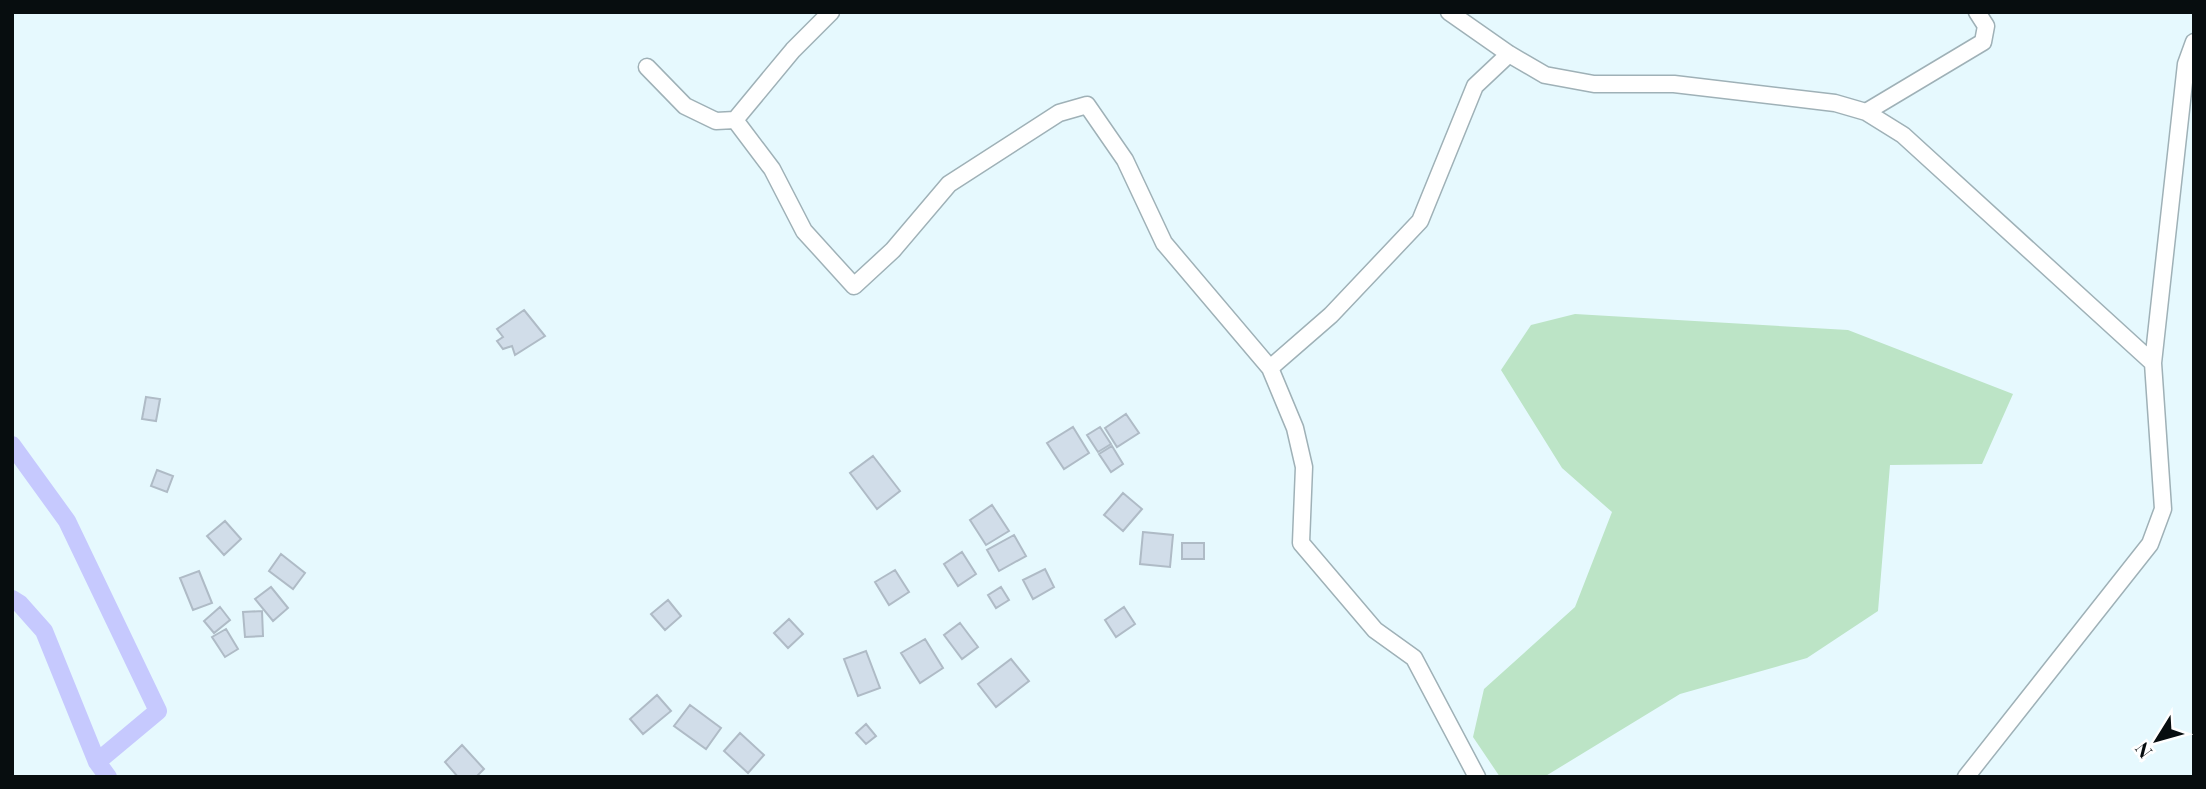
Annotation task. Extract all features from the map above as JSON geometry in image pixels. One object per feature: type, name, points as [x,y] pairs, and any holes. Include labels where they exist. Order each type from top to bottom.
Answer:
[{"type":"street","points":[[648,67],[685,106],[716,121],[735,120],[793,50],[831,12]]},
{"type":"street","points":[[1449,12],[1508,54],[1545,75],[1594,83],[1674,84],[1835,103],[1866,112],[1903,135],[2153,363]]},
{"type":"street","points":[[1866,112],[1983,42],[1986,26],[1977,12]]},
{"type":"street","points":[[1965,777],[2150,544],[2163,509],[2153,363],[2186,64],[2194,42]]},
{"type":"street","points":[[1270,368],[1331,315],[1420,221],[1475,86],[1508,54]]},
{"type":"street","points":[[735,120],[772,169],[804,231],[854,286],[893,250],[949,184],[1059,113],[1087,105],[1125,160],[1164,243],[1270,368],[1295,428],[1304,467],[1301,543],[1375,630],[1414,658],[1477,777]]},
{"type":"green space","points":[[1575,314],[1848,330],[2013,394],[1982,464],[1890,465],[1878,611],[1807,658],[1680,694],[1544,777],[1500,777],[1473,737],[1484,689],[1575,607],[1612,512],[1562,468],[1501,370],[1531,325]]},
{"type":"building","points":[[524,310],[545,336],[515,355],[512,346],[503,349],[497,341],[503,337],[497,329]]},
{"type":"building","points":[[146,397],[160,399],[156,421],[142,419]]},
{"type":"building","points":[[1126,414],[1139,433],[1117,447],[1105,428]]},
{"type":"building","points":[[1073,427],[1089,453],[1064,469],[1047,443]]},
{"type":"building","points":[[1100,427],[1111,444],[1098,452],[1087,435]]},
{"type":"building","points":[[1112,446],[1123,464],[1111,472],[1099,454]]},
{"type":"building","points":[[873,456],[900,491],[877,509],[850,473]]},
{"type":"building","points":[[157,470],[173,476],[167,492],[151,486]]},
{"type":"building","points":[[1123,493],[1142,509],[1123,531],[1104,515]]},
{"type":"building","points":[[992,505],[1009,531],[986,545],[970,520]]},
{"type":"building","points":[[225,521],[241,539],[224,555],[207,536]]},
{"type":"building","points":[[1143,532],[1173,535],[1170,567],[1140,564]]},
{"type":"building","points":[[1014,535],[1026,556],[999,571],[987,550]]},
{"type":"building","points":[[1182,543],[1204,543],[1204,559],[1182,559]]},
{"type":"building","points":[[962,552],[976,574],[958,586],[944,564]]},
{"type":"building","points":[[281,554],[305,573],[293,589],[269,571]]},
{"type":"building","points":[[1045,569],[1054,587],[1033,599],[1023,580]]},
{"type":"building","points":[[895,570],[909,592],[889,605],[875,582]]},
{"type":"building","points":[[199,571],[212,603],[193,610],[180,578]]},
{"type":"building","points":[[271,587],[288,608],[273,621],[255,599]]},
{"type":"building","points":[[1001,587],[1009,600],[996,608],[988,595]]},
{"type":"building","points":[[668,600],[681,616],[665,630],[651,614]]},
{"type":"building","points":[[220,607],[230,620],[214,633],[204,621]]},
{"type":"building","points":[[1124,607],[1135,624],[1116,637],[1105,620]]},
{"type":"building","points":[[262,611],[263,636],[245,637],[243,612]]},
{"type":"building","points":[[789,619],[803,634],[788,648],[774,633]]},
{"type":"building","points":[[960,623],[978,647],[962,659],[944,635]]},
{"type":"building","points":[[226,629],[238,649],[225,657],[212,637]]},
{"type":"building","points":[[925,639],[943,668],[920,683],[901,653]]},
{"type":"building","points":[[866,651],[880,688],[858,696],[844,659]]},
{"type":"building","points":[[1011,659],[1029,681],[996,707],[978,684]]},
{"type":"building","points":[[657,695],[671,711],[643,734],[630,719]]},
{"type":"building","points":[[690,705],[721,728],[706,749],[674,726]]},
{"type":"building","points":[[866,724],[876,736],[866,744],[856,733]]},
{"type":"building","points":[[740,733],[764,755],[748,773],[724,751]]},
{"type":"building","points":[[462,745],[484,769],[476,777],[458,777],[445,762]]},
{"type":"waterway","points":[[12,445],[67,521],[158,711],[97,762]]},
{"type":"waterway","points":[[12,599],[20,604],[44,631],[97,762],[108,777]]}]
